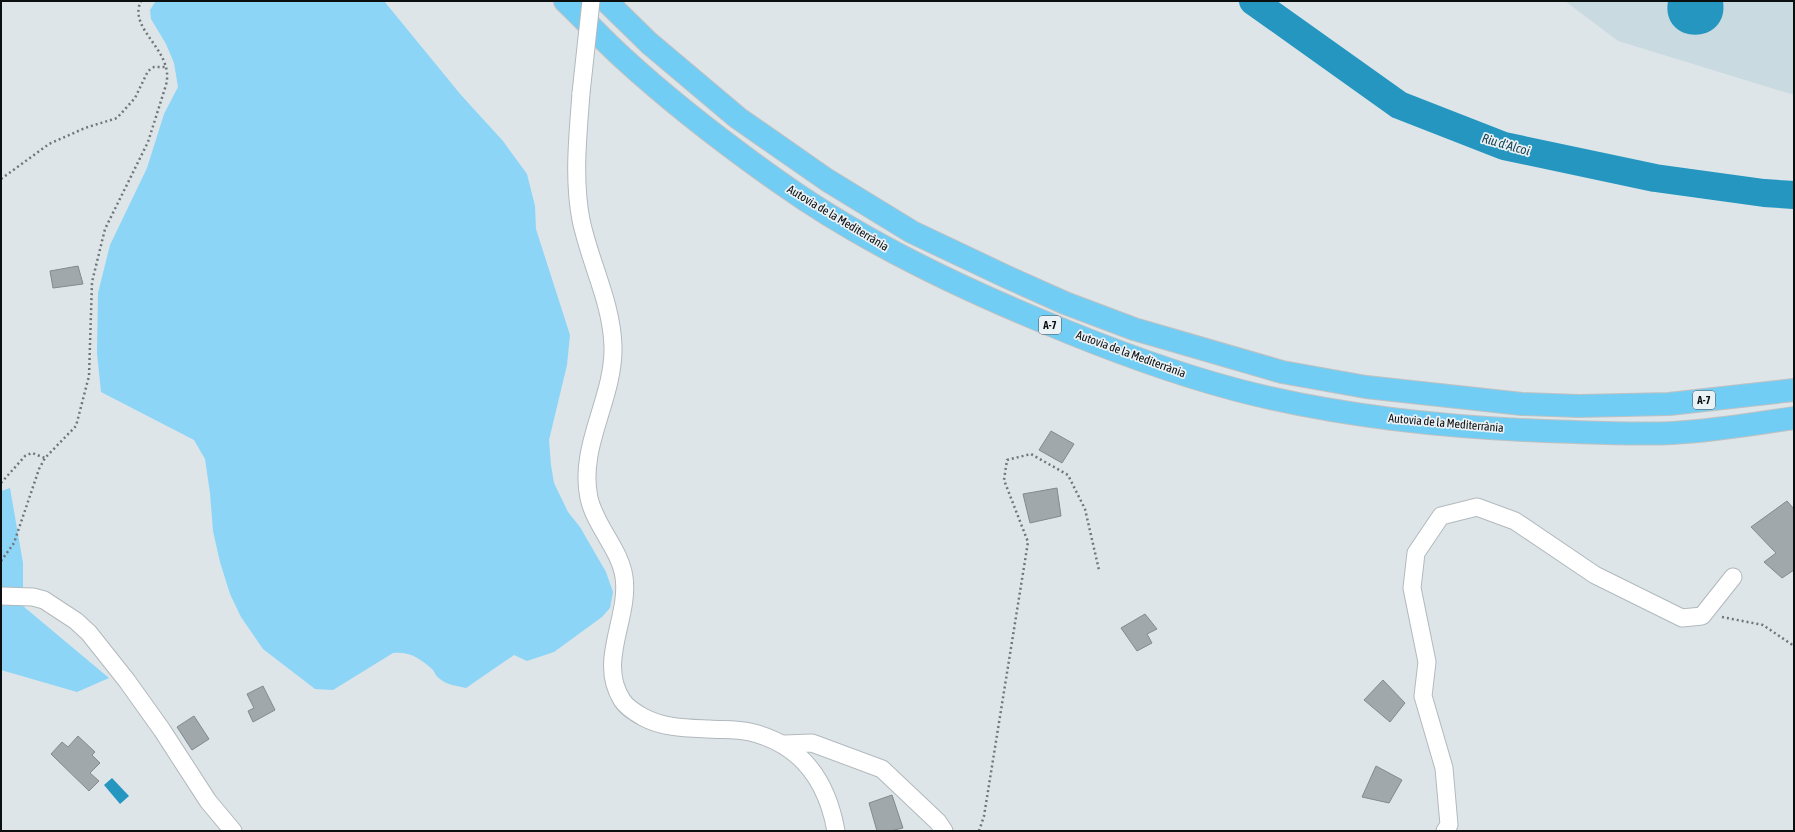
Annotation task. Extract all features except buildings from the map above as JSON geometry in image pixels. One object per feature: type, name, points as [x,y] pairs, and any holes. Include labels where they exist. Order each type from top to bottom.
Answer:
[{"type":"highway","name":"Autovia de la Mediterrània","points":[[565,1],[624,59],[683,109],[783,185],[868,237],[941,277],[1072,334],[1138,359],[1237,390],[1351,414],[1465,428],[1623,434],[1708,430],[1794,418]]},
{"type":"highway","name":"Autovia de la Mediterrània","points":[[606,1],[649,43],[738,118],[827,180],[912,232],[1065,303],[1134,329],[1282,372],[1366,387],[1454,398],[1522,404],[1669,404],[1794,390]]},
{"type":"street","points":[[591,1],[581,93],[577,154],[577,188],[587,243],[605,297],[613,347],[612,368],[587,464],[586,481],[595,520],[605,535],[623,571],[625,586],[621,623],[615,642],[612,674],[616,689],[623,702],[648,720],[664,725],[683,728],[748,731],[784,744],[799,755],[812,770],[824,790],[832,810],[836,831]]},
{"type":"street","points":[[1445,831],[1448,825],[1444,768],[1423,696],[1427,662],[1412,588],[1416,553],[1441,516],[1477,507],[1515,521],[1595,575],[1682,618],[1702,616],[1733,577]]},
{"type":"street","points":[[1,596],[33,597],[44,600],[89,633],[127,681],[162,730],[208,801],[233,831]]},
{"type":"street","points":[[784,744],[812,743],[882,770],[938,822],[944,831]]},
{"type":"path","points":[[1,561],[14,543],[39,469],[45,458],[76,426],[89,376],[92,282],[105,229],[148,142],[168,78],[165,60],[142,25],[138,14],[141,1]]},
{"type":"path","points":[[1,179],[30,156],[54,141],[86,128],[117,118],[135,98],[148,71],[154,68],[167,67]]},
{"type":"path","points":[[1,484],[25,456],[32,453],[45,458]]},
{"type":"path","points":[[980,831],[984,816],[1028,542],[1004,480],[1006,460],[1031,454],[1068,475],[1085,509],[1100,570]]},
{"type":"path","points":[[1704,613],[1763,625],[1794,646]]},
{"type":"shaded area","points":[[384,1],[461,95],[503,141],[527,174],[535,206],[536,229],[570,335],[567,365],[549,440],[554,483],[568,512],[580,527],[606,572],[613,592],[610,608],[602,617],[554,652],[527,661],[514,655],[466,688],[446,683],[437,676],[432,669],[414,656],[404,653],[393,653],[333,690],[315,689],[263,649],[241,617],[230,594],[220,562],[213,531],[210,493],[205,459],[194,440],[101,392],[97,353],[98,293],[110,245],[147,168],[164,114],[178,87],[174,63],[166,44],[151,19],[150,10],[155,2]]},
{"type":"shaded area","points":[[1565,1],[1794,1],[1794,95],[1618,41]]},
{"type":"shaded area","points":[[1668,1],[1723,1],[1722,16],[1716,26],[1707,33],[1695,35],[1684,33],[1674,26],[1668,16]]},
{"type":"shaded area","points":[[10,488],[23,563],[23,606],[109,678],[77,692],[1,670],[1,491]]},
{"type":"shaded area","points":[[112,778],[129,796],[120,804],[104,785]]},
{"type":"waterway","name":"Riu d'Alcoi","points":[[1253,1],[1399,105],[1504,146],[1655,178],[1764,193],[1794,195]]}]
